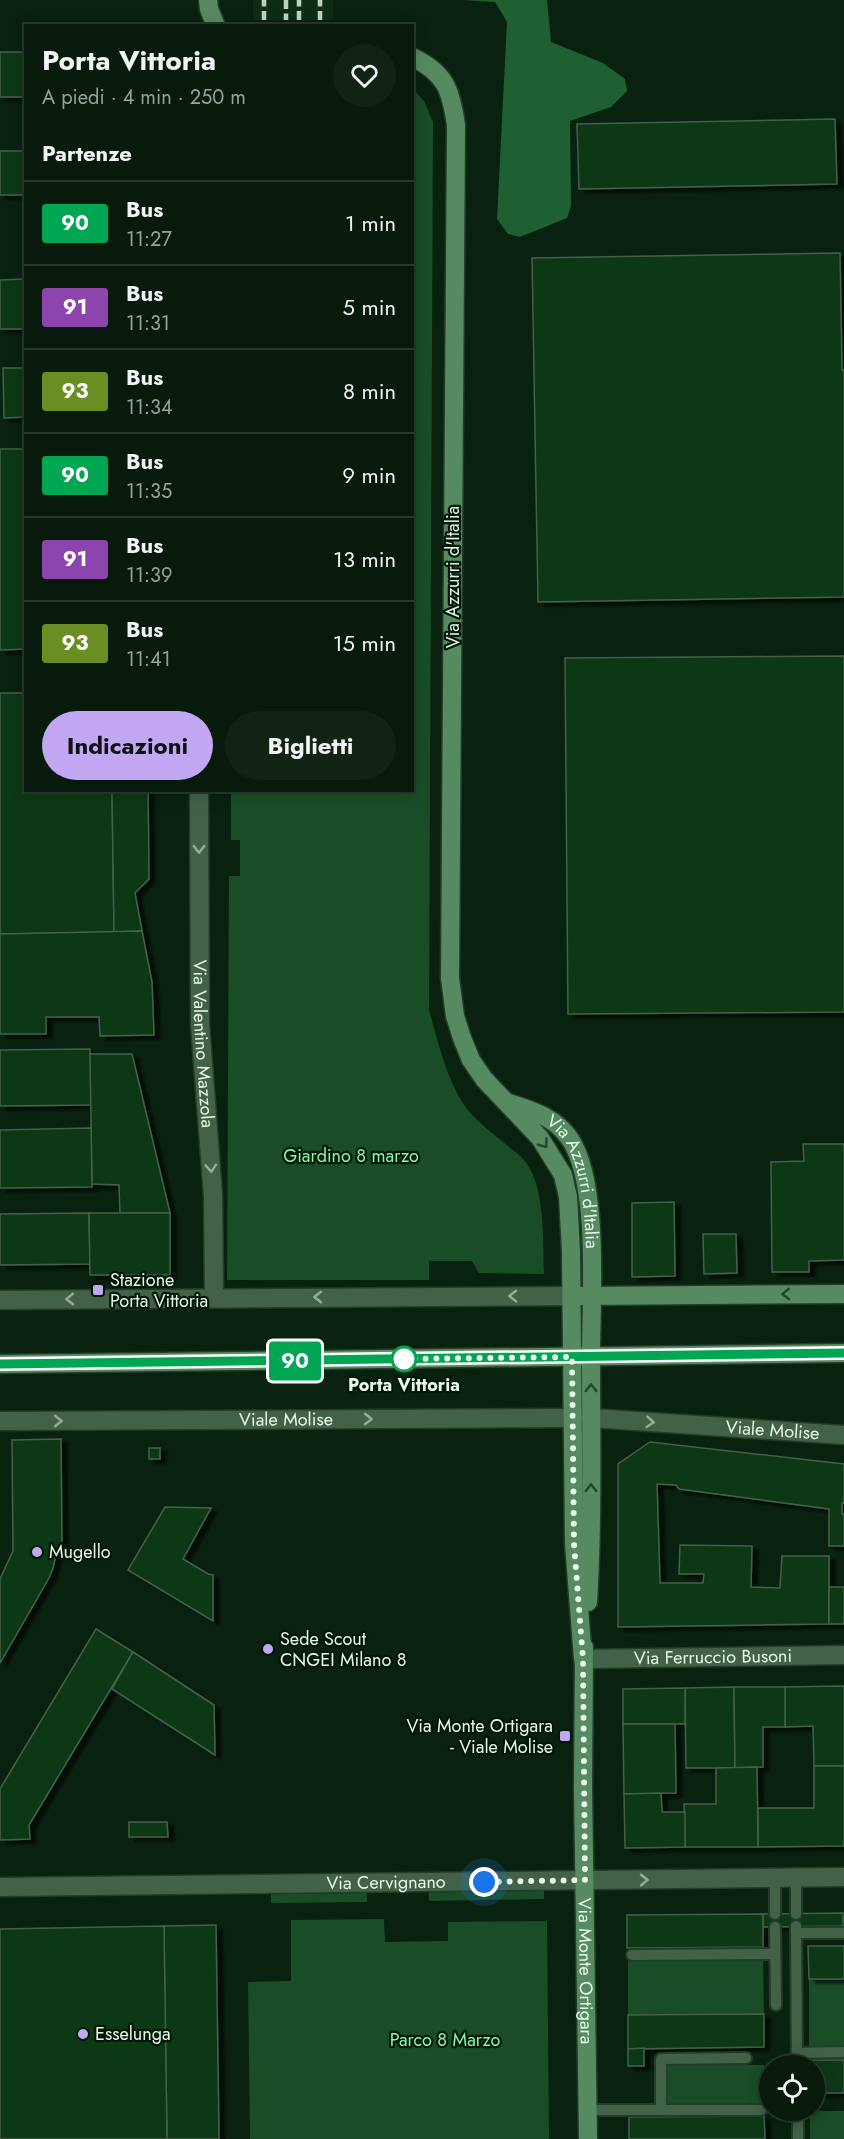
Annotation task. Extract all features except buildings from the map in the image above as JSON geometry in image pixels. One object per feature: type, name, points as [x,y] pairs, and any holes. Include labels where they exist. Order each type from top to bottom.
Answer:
[{"type":"street","points":[[203,24],[206,0]]},
{"type":"street","points":[[206,0],[215,24]]},
{"type":"street","name":"Via Azzurri d'Italia","points":[[414,58],[429,66],[441,78],[451,95],[456,125],[450,978],[455,1016],[471,1060],[484,1079],[540,1138],[562,1175],[568,1197],[572,1296]]},
{"type":"street","name":"Via Valentino Mazzola","points":[[199,792],[200,1024],[213,1196],[214,1297]]},
{"type":"street","name":"Via Azzurri d'Italia","points":[[504,1101],[540,1113],[559,1125],[571,1141],[587,1187],[590,1209],[591,1296]]},
{"type":"street","points":[[0,1300],[844,1294]]},
{"type":"street","points":[[572,1296],[572,1357],[582,1418]]},
{"type":"street","points":[[582,1418],[591,1357],[591,1296]]},
{"type":"street","points":[[0,1364],[844,1353]]},
{"type":"street","name":"Viale Molise","points":[[0,1421],[582,1418],[844,1435]]},
{"type":"street","name":"Via Monte Ortigara","points":[[582,1418],[592,1546],[583,1659],[588,2139]]},
{"type":"street","name":"Via Ferruccio Busoni","points":[[583,1659],[844,1655]]},
{"type":"street","name":"Via Cervignano","points":[[0,1887],[844,1877]]},
{"type":"lane","points":[[775,1878],[775,1914]]},
{"type":"lane","points":[[796,1878],[796,1914]]},
{"type":"lane","points":[[775,1927],[776,2005]]},
{"type":"lane","points":[[844,1933],[796,1930],[797,2053],[844,2052]]},
{"type":"lane","points":[[632,1955],[775,1954]]},
{"type":"lane","points":[[661,2110],[661,2059],[746,2058]]},
{"type":"lane","points":[[588,2110],[759,2110]]},
{"type":"lane","points":[[798,2121],[798,2139]]},
{"type":"shaded area","points":[[253,0],[333,0],[333,20],[253,20]]},
{"type":"green space","points":[[465,0],[547,0],[551,42],[603,63],[625,79],[627,91],[611,107],[570,121],[571,206],[567,218],[520,237],[508,234],[497,219],[507,22],[495,2]]},
{"type":"green space","name":"Giardino 8 marzo","points":[[414,90],[424,101],[433,122],[429,1010],[447,1071],[464,1105],[530,1168],[542,1213],[544,1274],[479,1273],[472,1261],[429,1261],[429,1280],[227,1280],[229,876],[240,876],[240,840],[231,840],[231,792],[414,792]]},
{"type":"green space","points":[[544,1891],[544,1899],[429,1901],[429,1892]]},
{"type":"green space","points":[[367,1893],[367,1902],[271,1903],[271,1894]]},
{"type":"green space","name":"Parco 8 Marzo","points":[[384,1919],[385,1942],[448,1941],[448,1922],[547,1921],[549,2139],[250,2139],[248,1982],[291,1981],[291,1920]]},
{"type":"green space","points":[[763,1960],[764,2014],[628,2015],[628,1961]]},
{"type":"green space","points":[[809,1979],[844,1979],[844,2046],[809,2046]]},
{"type":"green space","points":[[666,2065],[759,2065],[759,2103],[666,2104]]},
{"type":"green space","points":[[825,2111],[844,2111],[844,2139],[810,2139],[810,2121],[825,2121]]},
{"type":"railway","points":[[264,0],[264,20]]},
{"type":"railway","points":[[286,0],[286,20]]},
{"type":"railway","points":[[299,0],[299,20]]},
{"type":"railway","points":[[320,0],[320,20]]},
{"type":"bus line","name":"90","points":[[0,1364],[844,1353]]},
{"type":"place","name":"Stazione Porta Vittoria","points":[[98,1290]]},
{"type":"place","name":"Porta Vittoria","points":[[404,1359]]},
{"type":"place","name":"Mugello","points":[[37,1552]]},
{"type":"place","name":"Sede Scout CNGEI Milano 8","points":[[268,1649]]},
{"type":"place","name":"Via Monte Ortigara - Viale Molise","points":[[565,1736]]},
{"type":"place","name":"Esselunga","points":[[83,2034]]},
{"type":"route","points":[[404,1359],[572,1357],[574,1544],[583,1659],[585,1880],[484,1882]]}]
